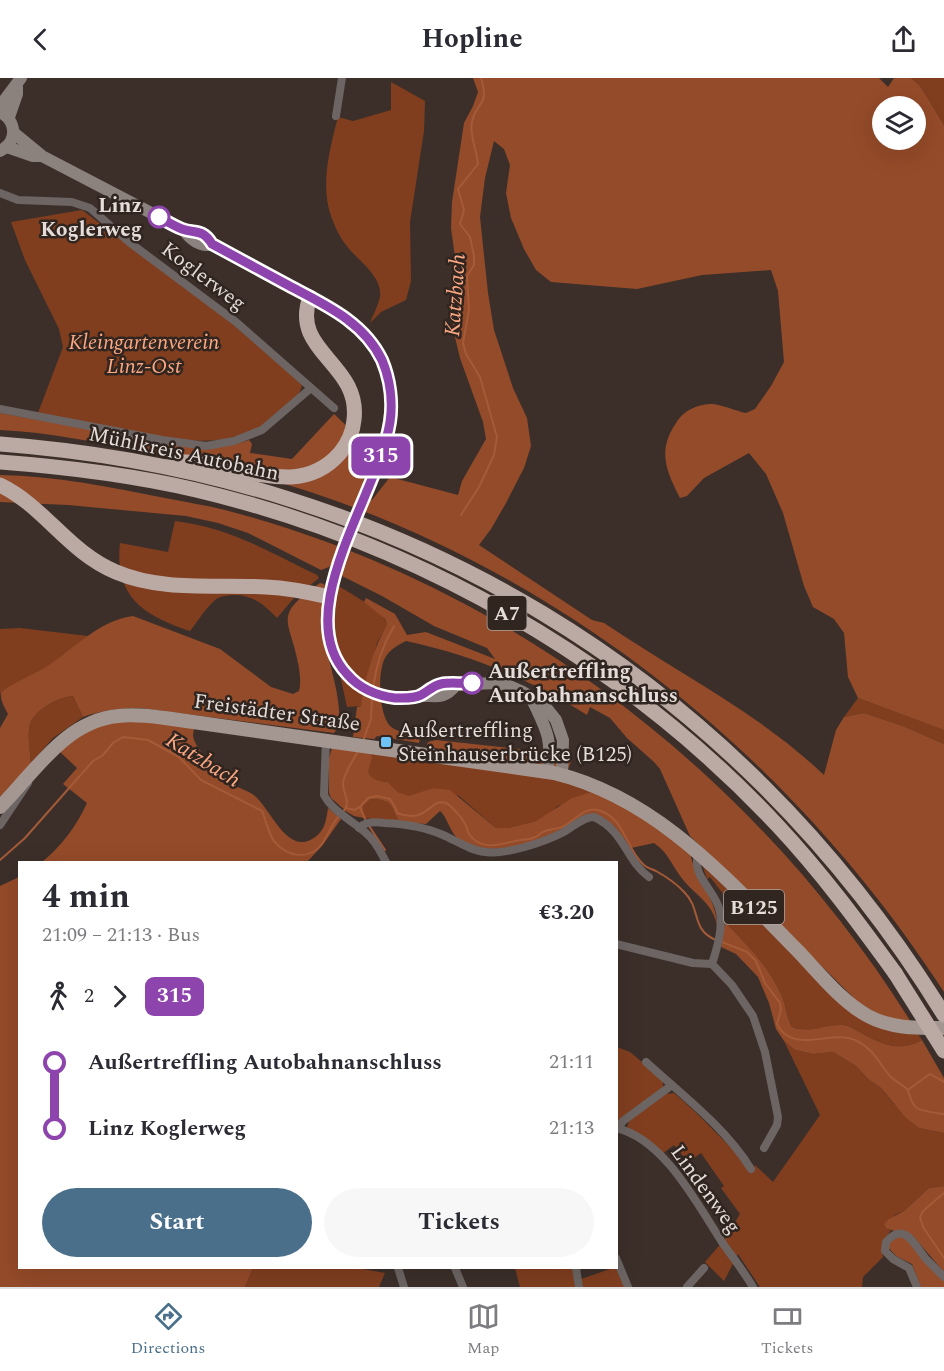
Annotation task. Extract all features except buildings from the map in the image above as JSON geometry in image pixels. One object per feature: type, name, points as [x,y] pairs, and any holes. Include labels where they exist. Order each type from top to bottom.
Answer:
[{"type":"highway","points":[[150,463],[192,461],[264,475],[290,477],[314,472],[335,458],[345,446],[352,432],[355,416],[354,400],[344,376],[319,349],[308,330],[305,315],[310,297]]},
{"type":"highway","name":"Mühlkreis Autobahn","points":[[0,444],[55,449],[150,463],[285,496],[368,526],[475,576],[520,600],[590,643],[671,702],[788,810],[873,911],[944,1016]]},
{"type":"highway","name":"Mühlkreis Autobahn","points":[[0,462],[48,466],[155,482],[196,490],[283,514],[348,537],[422,569],[523,622],[650,709],[717,766],[778,826],[843,901],[895,973],[944,1051]]},
{"type":"highway","points":[[0,485],[25,501],[64,537],[99,564],[134,579],[179,585],[284,589],[329,597]]},
{"type":"main road","name":"Freistädter Straße","points":[[0,807],[59,744],[80,728],[121,715],[165,718],[562,774],[591,783],[625,799],[668,827],[701,855],[854,1007],[868,1016],[896,1026],[944,1028]]},
{"type":"street","points":[[336,116],[342,78]]},
{"type":"street","points":[[0,106],[19,82]]},
{"type":"street","points":[[19,82],[17,94],[4,114],[13,125],[14,133],[12,140],[4,149],[42,156]]},
{"type":"street","points":[[14,133],[42,156],[184,230],[194,241],[204,246],[212,244],[341,314],[361,331],[375,348],[387,376],[391,402],[390,422],[382,454],[365,497]]},
{"type":"street","name":"Koglerweg","points":[[0,193],[18,200],[72,202],[86,205],[129,242],[227,315],[334,408]]},
{"type":"street","points":[[0,409],[162,440],[206,446],[234,441],[262,430],[311,388]]},
{"type":"street","points":[[340,562],[329,597],[327,625],[329,640],[335,656],[348,676],[373,692],[396,698],[441,696],[451,691],[456,685],[494,683],[516,689],[548,708],[560,730],[564,746],[562,774]]},
{"type":"street","points":[[531,697],[545,725],[549,739],[550,755],[546,771]]},
{"type":"street","points":[[326,740],[324,795],[341,814],[365,824],[399,824],[430,830],[473,848],[493,853],[548,839],[594,817],[617,834],[637,867],[649,878]]},
{"type":"street","name":"Freistädter Straße","points":[[0,825],[23,792],[35,769]]},
{"type":"street","points":[[365,824],[385,861]]},
{"type":"street","points":[[701,855],[697,860],[699,873],[716,899],[720,911],[718,941],[712,964]]},
{"type":"street","points":[[618,944],[693,963],[712,964],[732,985],[753,1016],[765,1052],[778,1117],[777,1125],[764,1148]]},
{"type":"street","points":[[646,1062],[720,1130],[751,1169]]},
{"type":"street","points":[[618,1127],[672,1085]]},
{"type":"street","name":"Lindenweg","points":[[618,1128],[630,1133],[652,1148],[681,1180],[753,1287]]},
{"type":"street","points":[[917,1287],[909,1268],[893,1259],[885,1251],[886,1242],[895,1234],[912,1239],[925,1258],[944,1277]]},
{"type":"street","points":[[618,1263],[628,1287]]},
{"type":"street","points":[[687,1287],[704,1268]]},
{"type":"street","points":[[398,1269],[404,1287]]},
{"type":"street","points":[[455,1269],[463,1287]]},
{"type":"street","points":[[576,1269],[579,1287]]},
{"type":"green space","points":[[911,78],[944,78],[944,125],[921,87]]},
{"type":"green space","points":[[391,82],[425,101],[424,131],[410,222],[411,281],[406,300],[381,312],[370,323],[380,297],[380,289],[378,282],[346,245],[334,224],[326,192],[327,166],[338,117],[353,121],[391,110]]},
{"type":"green space","name":"Kleingartenverein Linz-Ost","points":[[82,210],[230,322],[300,382],[302,386],[294,400],[264,425],[245,434],[206,441],[166,438],[38,413],[63,347],[59,329],[25,260],[11,222]]},
{"type":"green space","points":[[175,521],[195,524],[231,535],[282,557],[319,578],[293,599],[277,618],[257,601],[246,596],[232,595],[216,599],[190,631],[174,625],[159,619],[136,602],[122,578],[119,562],[120,543],[168,552]]},
{"type":"green space","points":[[337,585],[373,608],[387,624],[377,643],[361,706],[347,707],[335,652],[331,616]]},
{"type":"green space","points":[[20,628],[88,636],[47,667],[0,694],[0,629]]},
{"type":"green space","points":[[73,696],[83,717],[53,738],[31,763],[29,734],[33,719],[48,705]]},
{"type":"green space","points":[[858,698],[944,730],[944,744],[903,726],[864,713],[844,717]]},
{"type":"green space","points":[[370,752],[546,777],[595,791],[558,806],[536,821],[508,828],[496,828],[459,796],[433,788],[409,797],[398,792],[388,782],[375,781],[367,772]]},
{"type":"green space","points":[[371,799],[383,800],[390,804],[399,822],[364,818],[363,806]]},
{"type":"green space","points":[[702,864],[836,996],[917,1032],[922,1040],[913,1044],[896,1046],[880,1042],[845,1025],[805,1030],[792,1027],[782,996],[769,972],[725,922],[725,916],[734,908],[710,877],[707,879]]},
{"type":"green space","points":[[784,1041],[795,1050],[813,1054],[833,1052],[856,1066],[868,1079],[881,1088],[919,1128],[944,1133],[944,1186],[929,1188],[904,1211],[895,1215],[887,1229],[891,1231],[883,1243],[883,1257],[863,1277],[862,1287],[760,1287],[738,1254],[724,1281],[705,1262],[725,1239],[740,1214],[721,1188],[724,1186],[701,1153],[688,1162],[674,1145],[662,1154],[627,1127],[629,1121],[666,1094],[674,1093],[754,1169],[755,1165],[773,1182],[820,1115]]},
{"type":"green space","points":[[618,1047],[630,1052],[663,1080],[663,1087],[618,1121]]},
{"type":"green space","points":[[253,1269],[363,1269],[385,1273],[379,1287],[245,1287]]},
{"type":"green space","points":[[515,1269],[573,1269],[575,1287],[520,1287]]},
{"type":"green space","points":[[616,1269],[624,1287],[582,1287],[581,1279]]},
{"type":"shaded area","points":[[473,78],[879,78],[888,87],[894,78],[911,78],[921,87],[944,125],[944,730],[858,698],[848,677],[844,633],[834,619],[813,607],[804,586],[783,513],[766,474],[749,453],[704,478],[687,496],[680,498],[670,478],[665,450],[671,430],[681,416],[692,409],[710,404],[746,413],[755,409],[784,362],[778,291],[771,270],[702,275],[637,289],[551,282],[536,270],[511,218],[506,193],[510,165],[504,149],[494,141],[485,178],[480,217],[488,293],[494,330],[513,388],[527,418],[531,446],[524,468],[506,503],[479,545],[592,620],[604,623],[717,694],[773,732],[824,775],[836,730],[844,717],[864,713],[903,726],[944,744],[944,992],[886,909],[822,832],[751,760],[675,693],[594,633],[509,580],[419,535],[325,497],[281,483],[214,466],[111,445],[55,435],[0,430],[0,413],[163,443],[233,445],[249,440],[252,444],[250,453],[292,459],[334,414],[352,433],[362,450],[365,470],[360,496],[372,500],[390,477],[458,495],[462,481],[486,439],[483,422],[460,358],[453,329],[455,257],[451,228],[452,202],[464,123],[478,92]]},
{"type":"shaded area","points":[[0,475],[41,477],[83,483],[225,510],[330,543],[430,586],[526,639],[616,701],[701,771],[778,848],[849,932],[911,1022],[881,1016],[858,1002],[690,836],[660,769],[627,738],[610,718],[590,707],[587,715],[522,679],[477,661],[406,641],[391,650],[382,665],[381,703],[390,726],[420,738],[419,743],[377,736],[374,739],[353,737],[357,707],[361,706],[370,664],[387,624],[385,619],[364,602],[366,598],[395,614],[407,635],[426,632],[495,659],[487,648],[434,626],[340,575],[336,560],[329,567],[321,570],[248,533],[186,516],[68,505],[0,502]]},
{"type":"shaded area","points":[[320,583],[324,584],[326,589],[322,627],[338,698],[338,724],[334,733],[140,708],[112,710],[83,717],[73,696],[67,697],[54,701],[37,713],[33,719],[29,734],[31,763],[0,798],[0,728],[8,714],[1,693],[7,688],[52,663],[107,624],[133,616],[220,649],[271,687],[293,694],[299,691],[300,680],[296,652],[289,629],[289,612],[294,604]]},
{"type":"shaded area","points":[[129,720],[194,727],[195,742],[210,763],[234,785],[255,796],[287,836],[295,841],[303,842],[320,833],[328,808],[341,819],[308,861],[43,861],[68,835],[87,803],[63,784],[77,768],[59,751],[96,725]]},
{"type":"shaded area","points":[[436,740],[538,751],[572,759],[568,769],[438,749],[427,745],[428,742]]},
{"type":"shaded area","points":[[332,748],[370,752],[372,757],[368,772],[372,777],[388,782],[398,792],[409,796],[433,788],[450,790],[496,828],[508,828],[536,821],[572,798],[595,791],[631,808],[690,852],[696,871],[710,897],[717,926],[709,906],[684,881],[659,847],[654,843],[631,848],[615,827],[598,815],[530,843],[493,849],[476,847],[461,841],[440,811],[426,824],[399,822],[390,804],[383,800],[371,799],[363,806],[364,818],[354,816],[331,798],[329,793],[329,758]]},
{"type":"shaded area","points":[[18,877],[18,1269],[253,1269],[245,1287],[0,1287],[0,886]]},
{"type":"shaded area","points":[[725,922],[769,972],[782,996],[792,1027],[805,1030],[845,1025],[880,1042],[896,1046],[913,1044],[922,1040],[944,1078],[944,1133],[919,1128],[905,1117],[881,1088],[868,1079],[856,1066],[833,1052],[813,1054],[795,1050],[784,1041],[776,1029],[769,1003],[758,977],[736,954],[721,947]]},
{"type":"shaded area","points":[[944,1186],[944,1272],[913,1236],[887,1229],[884,1224],[904,1211],[929,1188]]},
{"type":"shaded area","points":[[903,1235],[944,1279],[944,1287],[921,1287],[912,1264],[896,1256],[888,1247],[889,1242]]},
{"type":"waterway","name":"Katzbach","points":[[461,515],[479,487],[494,455],[497,437],[480,377],[466,354],[463,343],[469,310],[467,276],[474,265],[474,256],[470,237],[460,224],[464,210],[458,189],[478,164],[471,127],[474,115],[483,99],[481,78]]},
{"type":"waterway","name":"Katzbach","points":[[373,688],[380,656],[394,626]]},
{"type":"waterway","name":"Katzbach","points":[[363,741],[371,719],[372,697]]},
{"type":"waterway","name":"Katzbach","points":[[0,860],[25,838],[93,761],[123,737],[148,740],[179,757],[201,780],[262,811],[274,841],[285,851],[298,855],[311,853],[322,844],[339,816]]},
{"type":"waterway","name":"Katzbach","points":[[343,812],[347,805],[343,783],[358,751]]},
{"type":"waterway","points":[[346,808],[354,810],[368,798],[377,796],[390,799],[397,813],[415,816],[436,804],[446,803],[461,817],[474,840],[487,845],[531,839],[545,831],[566,825],[588,810],[598,810],[607,814],[620,827],[633,851],[644,865],[667,878],[685,893],[690,899],[699,925],[708,936],[716,940]]},
{"type":"waterway","points":[[360,807],[366,821]]},
{"type":"waterway","points":[[369,826],[385,850]]},
{"type":"waterway","points":[[722,942],[747,952],[756,961],[765,983],[780,1003],[781,1009],[777,1024],[784,1033],[803,1040],[836,1037],[857,1041],[873,1053],[891,1077],[906,1088],[917,1108],[944,1114]]},
{"type":"waterway","points":[[909,1089],[930,1074],[944,1082]]},
{"type":"waterway","points":[[944,1193],[923,1211],[920,1217],[923,1227],[944,1258]]},
{"type":"tunnel","points":[[340,562],[365,497]]},
{"type":"bus line","name":"315","points":[[159,217],[184,230],[193,230],[208,237],[212,244],[345,317],[366,336],[375,348],[387,376],[391,393],[390,422],[382,454],[340,562],[329,597],[327,625],[331,648],[348,676],[368,690],[385,696],[407,698],[421,696],[429,688],[448,682],[456,685],[472,683]]},
{"type":"place","name":"Linz Koglerweg","points":[[159,217]]},
{"type":"place","name":"Außertreffling Autobahnanschluss","points":[[472,683]]},
{"type":"place","name":"Außertreffling Steinhauserbrücke (B125)","points":[[386,742]]}]
